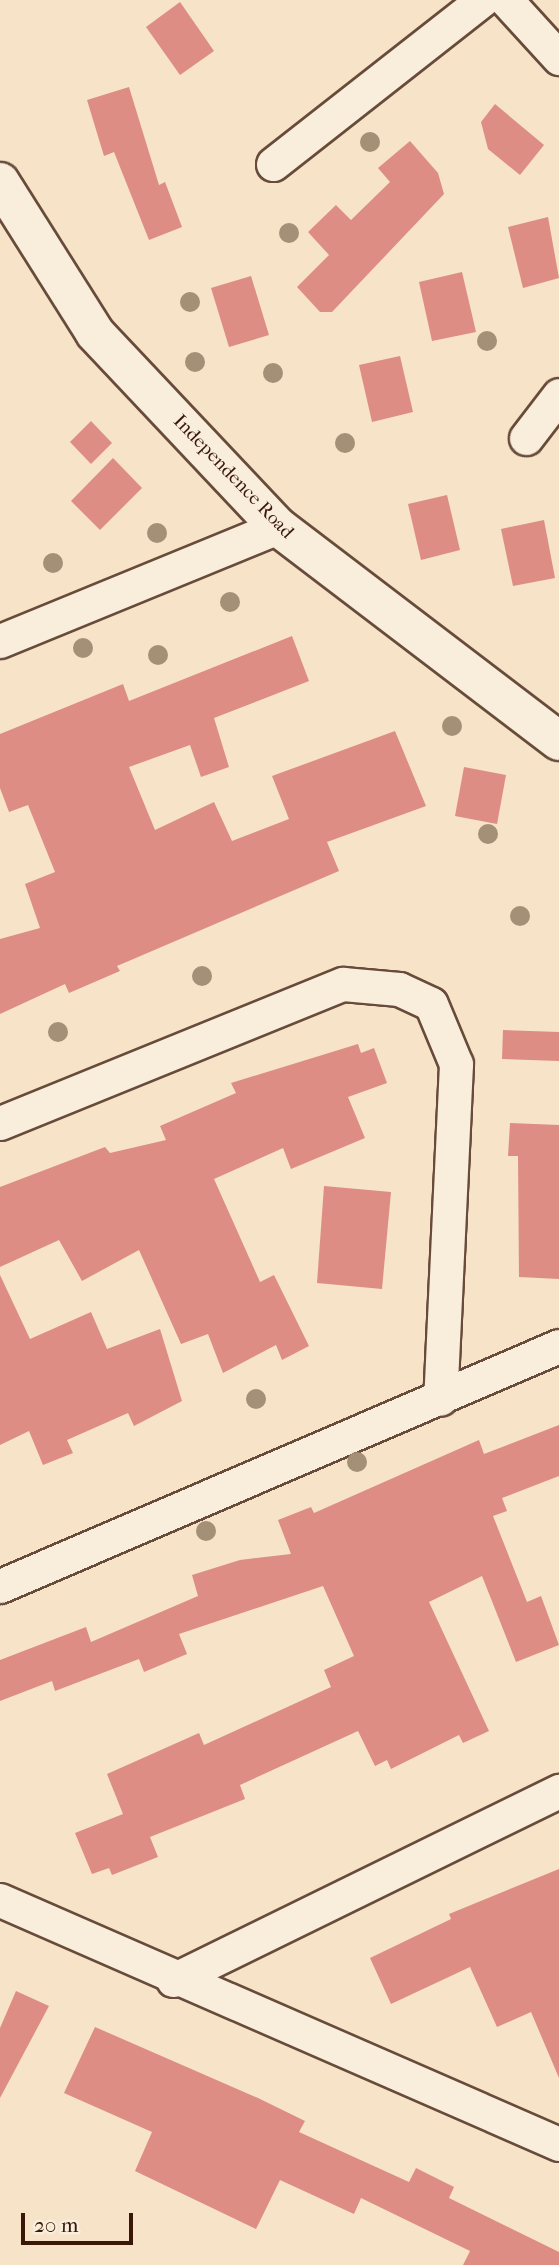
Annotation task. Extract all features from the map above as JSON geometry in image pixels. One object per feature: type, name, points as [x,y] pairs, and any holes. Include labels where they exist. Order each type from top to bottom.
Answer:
[{"type":"street","points":[[273,164],[482,0]]},
{"type":"street","points":[[506,0],[559,58]]},
{"type":"street","name":"Independence Road","points":[[1,184],[95,333],[278,527],[559,741]]},
{"type":"street","points":[[526,438],[559,395]]},
{"type":"street","points":[[0,641],[278,527]]},
{"type":"street","points":[[0,1123],[343,984],[399,989],[431,1004],[456,1064],[440,1399]]},
{"type":"street","points":[[0,1586],[559,1346]]},
{"type":"street","points":[[173,1980],[559,1791]]},
{"type":"street","points":[[0,1900],[173,1980],[559,2144]]},
{"type":"building","points":[[180,2],[214,51],[180,75],[146,27]]},
{"type":"building","points":[[129,87],[159,185],[165,182],[182,227],[149,240],[114,152],[104,156],[87,100]]},
{"type":"building","points":[[495,104],[544,145],[520,175],[488,149],[481,122]]},
{"type":"building","points":[[410,141],[438,173],[444,194],[332,312],[320,312],[297,287],[329,255],[308,232],[336,205],[351,220],[390,182],[378,168]]},
{"type":"building","points":[[548,217],[559,278],[523,288],[508,227]]},
{"type":"building","points":[[462,272],[476,332],[432,341],[419,282]]},
{"type":"building","points":[[251,276],[269,335],[229,347],[211,288]]},
{"type":"building","points":[[400,356],[413,412],[372,422],[359,365]]},
{"type":"building","points":[[91,421],[112,443],[91,464],[70,442]]},
{"type":"building","points":[[113,458],[142,488],[100,530],[71,501]]},
{"type":"building","points":[[447,495],[460,550],[421,560],[408,504]]},
{"type":"building","points":[[544,520],[555,578],[513,586],[501,529]]},
{"type":"building","points":[[292,636],[309,681],[214,718],[229,767],[201,777],[190,745],[129,767],[155,830],[214,802],[232,841],[289,819],[272,776],[395,731],[426,806],[327,842],[339,871],[117,966],[120,971],[69,993],[65,984],[0,1014],[0,939],[40,928],[25,884],[55,872],[28,805],[9,812],[0,788],[0,734],[123,684],[129,701]]},
{"type":"building","points":[[464,767],[506,775],[497,824],[455,816]]},
{"type":"building","points":[[503,1030],[559,1032],[559,1061],[502,1059]]},
{"type":"building","points":[[358,1044],[361,1053],[374,1048],[387,1083],[348,1097],[365,1138],[291,1169],[283,1148],[214,1179],[260,1282],[274,1275],[309,1346],[282,1360],[276,1345],[223,1373],[208,1334],[181,1344],[139,1250],[82,1281],[59,1240],[0,1267],[0,1187],[105,1147],[110,1153],[166,1140],[160,1126],[236,1093],[231,1083]]},
{"type":"building","points":[[510,1123],[559,1125],[559,1279],[519,1277],[518,1156],[508,1156]]},
{"type":"building","points":[[324,1186],[391,1192],[382,1289],[317,1283]]},
{"type":"building","points":[[0,1275],[30,1339],[91,1312],[107,1349],[160,1329],[182,1401],[134,1426],[128,1413],[67,1440],[73,1453],[43,1465],[29,1431],[0,1445]]},
{"type":"building","points":[[559,1425],[559,1476],[502,1498],[507,1511],[493,1516],[527,1602],[541,1596],[559,1645],[516,1662],[482,1576],[429,1602],[489,1731],[463,1743],[459,1735],[391,1769],[387,1760],[375,1766],[358,1731],[240,1785],[245,1799],[150,1837],[158,1857],[112,1875],[109,1868],[92,1874],[75,1833],[123,1814],[107,1774],[199,1733],[204,1745],[331,1687],[324,1670],[354,1656],[323,1586],[179,1634],[187,1654],[144,1672],[139,1659],[55,1691],[52,1681],[0,1701],[0,1660],[86,1627],[91,1642],[198,1596],[192,1575],[240,1560],[291,1554],[278,1520],[311,1507],[314,1513],[479,1440],[484,1454]]},
{"type":"building","points":[[559,1869],[559,2078],[531,2012],[497,2027],[470,1967],[391,2004],[370,1958],[451,1919],[449,1914]]},
{"type":"building","points":[[16,1991],[49,2006],[0,2098],[0,2028]]},
{"type":"building","points":[[95,2027],[305,2121],[299,2132],[409,2182],[416,2168],[454,2187],[449,2198],[559,2252],[559,2265],[463,2265],[470,2251],[361,2198],[354,2214],[280,2180],[256,2229],[135,2171],[152,2132],[64,2093]]}]
